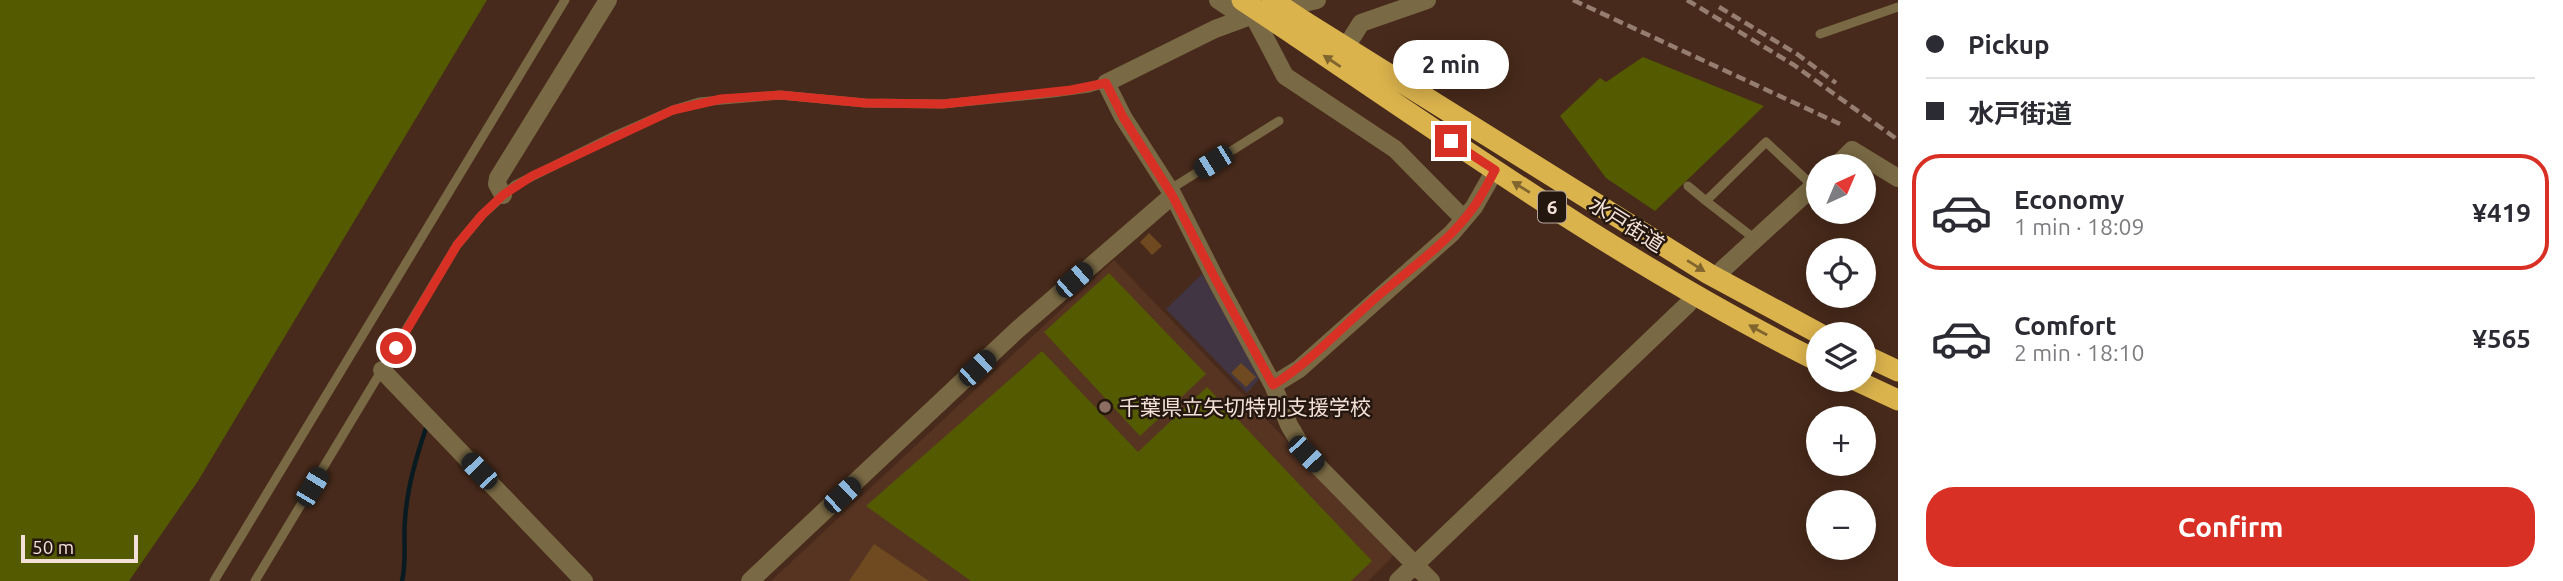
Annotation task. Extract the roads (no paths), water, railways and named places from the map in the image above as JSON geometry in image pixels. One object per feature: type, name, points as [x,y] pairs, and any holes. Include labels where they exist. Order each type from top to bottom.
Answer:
[{"type":"highway","name":"水戸街道","points":[[1272,0],[1305,12],[1495,170],[1699,298],[1806,355]]},
{"type":"highway","name":"水戸街道","points":[[1246,11],[1305,12],[1346,47],[1709,274],[1806,326]]},
{"type":"highway","points":[[1876,361],[1898,371]]},
{"type":"highway","points":[[1876,390],[1898,400]]},
{"type":"street","points":[[503,195],[497,184],[498,178],[608,0]]},
{"type":"street","points":[[1218,0],[1246,11],[1305,12]]},
{"type":"street","points":[[1346,47],[1362,23],[1427,0]]},
{"type":"street","points":[[1246,11],[1106,83],[1123,117],[1171,192],[1273,385],[1289,425],[1306,454],[1431,581]]},
{"type":"street","points":[[1246,11],[1285,76],[1395,149],[1457,212]]},
{"type":"street","points":[[1876,165],[1898,178]]},
{"type":"street","points":[[1273,385],[1299,369],[1380,294],[1452,233],[1474,207],[1495,170]]},
{"type":"street","points":[[750,581],[1016,331],[1171,192]]},
{"type":"street","points":[[1723,270],[1806,193]]},
{"type":"street","points":[[1398,581],[1688,304]]},
{"type":"street","points":[[382,370],[584,581]]},
{"type":"lane","points":[[214,581],[565,0]]},
{"type":"lane","points":[[1820,34],[1898,7]]},
{"type":"lane","points":[[255,581],[457,245],[503,195],[532,176],[614,136],[673,110],[699,102],[780,95],[865,103],[943,104],[1052,93],[1106,83]]},
{"type":"lane","points":[[1171,192],[1279,121]]},
{"type":"lane","points":[[1706,201],[1766,142],[1806,176]]},
{"type":"lane","points":[[1688,186],[1755,239]]},
{"type":"waterway","points":[[402,581],[408,496],[426,428]]},
{"type":"railway","points":[[1573,0],[1840,124]]},
{"type":"railway","points":[[1687,0],[1794,65],[1898,140]]},
{"type":"railway","points":[[1719,7],[1797,54],[1836,83]]},
{"type":"place","name":"千葉県立矢切特別支援学校","points":[[1105,407]]}]
